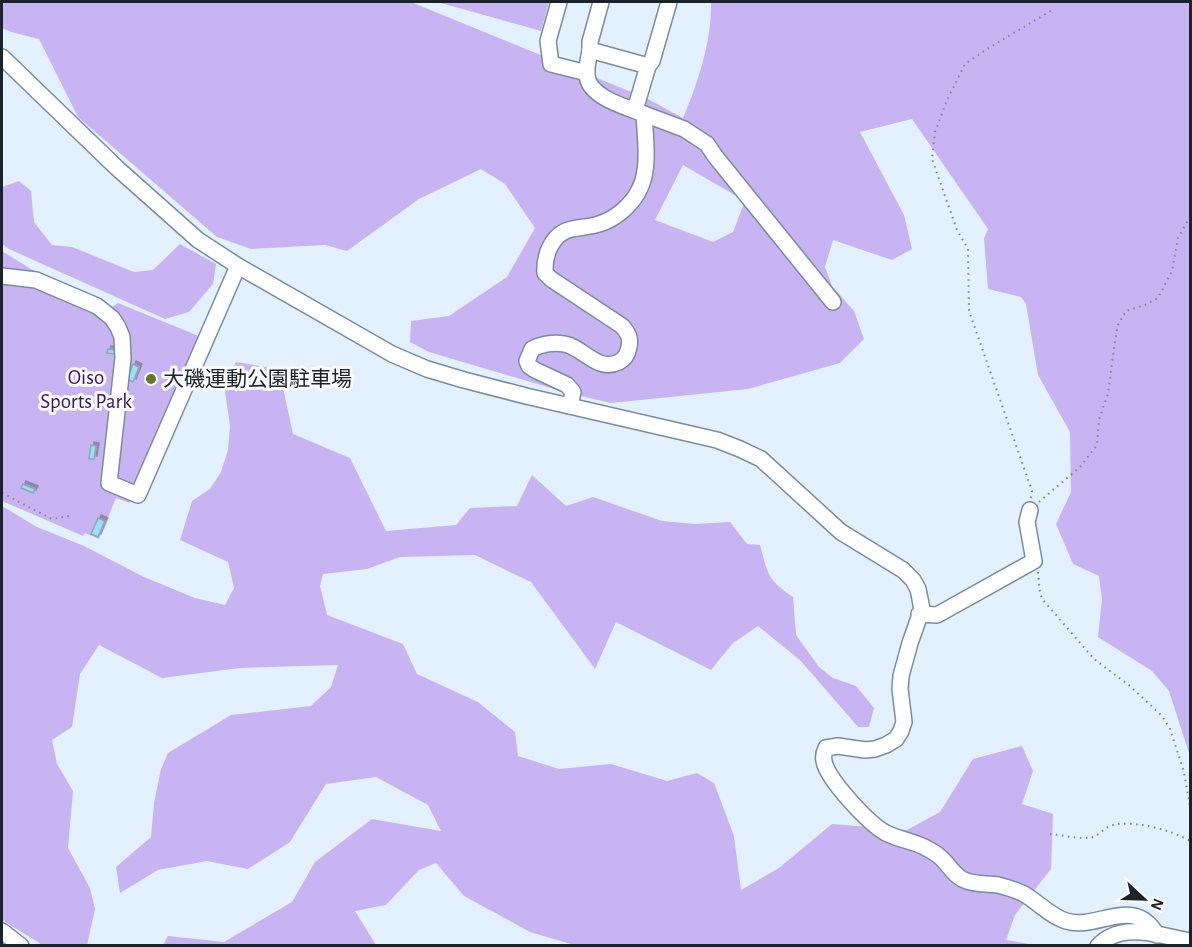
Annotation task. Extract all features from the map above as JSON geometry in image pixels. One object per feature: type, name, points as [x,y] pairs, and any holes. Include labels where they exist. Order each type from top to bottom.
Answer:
[{"type":"street","points":[[559,2],[548,41],[551,64],[587,73]]},
{"type":"street","points":[[602,2],[590,42],[586,76],[590,86],[600,96],[684,129],[707,144],[833,302]]},
{"type":"street","points":[[570,406],[573,392],[567,385],[528,366],[527,361],[532,349],[543,345],[566,344],[604,365],[613,364],[626,356],[630,336],[622,326],[551,279],[545,273],[546,254],[560,233],[569,229],[599,224],[613,218],[626,207],[640,189],[646,162],[639,112],[648,66],[652,61],[669,2]]},
{"type":"street","points":[[590,50],[648,66]]},
{"type":"street","points":[[2,57],[117,168],[198,240],[238,266],[392,354],[427,369],[526,396],[717,440],[761,459],[841,532],[903,570],[918,589],[922,609],[901,676],[904,722],[901,731],[896,739],[875,749],[865,750],[838,746],[826,748],[824,762],[840,789],[884,832],[928,849],[962,879],[975,883],[998,885],[1017,891],[1067,921],[1086,922],[1127,915],[1139,918],[1152,926],[1157,935]]},
{"type":"street","points":[[2,276],[36,280],[98,306],[112,318],[118,327],[122,337],[123,358],[109,483],[138,495],[238,266]]},
{"type":"street","points":[[920,614],[937,615],[1034,561],[1027,522],[1030,510]]},
{"type":"street","points":[[2,931],[21,945]]},
{"type":"street","points":[[1098,945],[1110,937],[1138,932],[1191,941]]},
{"type":"path","points":[[1030,510],[1032,491],[969,311],[968,249],[957,230],[932,159],[935,132],[947,100],[965,64],[1054,9]]},
{"type":"path","points":[[1030,510],[1080,467],[1097,445],[1099,419],[1108,394],[1113,348],[1119,325],[1126,311],[1158,298],[1172,271],[1178,238],[1187,222],[1191,220]]},
{"type":"path","points":[[2,494],[52,519],[69,516]]},
{"type":"path","points":[[1034,561],[1043,600],[1094,659],[1130,686],[1162,716],[1170,729],[1184,772],[1191,806]]},
{"type":"path","points":[[1050,834],[1095,836],[1106,827],[1115,824],[1162,829],[1191,841]]},
{"type":"green space","points":[[2,2],[411,2],[646,98],[683,118],[703,61],[709,31],[711,2],[1190,2],[1190,756],[1169,691],[1152,671],[1098,637],[1102,599],[1099,576],[1073,564],[1056,524],[1071,492],[1070,432],[1038,375],[1026,304],[1021,297],[988,289],[984,238],[988,229],[912,119],[860,132],[904,215],[912,249],[892,260],[833,240],[825,267],[832,286],[854,311],[864,339],[840,363],[748,389],[611,403],[568,393],[429,352],[410,342],[411,321],[449,316],[507,277],[535,228],[505,184],[481,169],[419,199],[347,251],[325,245],[251,249],[217,237],[78,117],[39,39],[2,28]],"holes":[[[683,165],[745,201],[733,232],[713,242],[655,220]]]},
{"type":"green space","points":[[437,2],[549,2],[541,31]]},
{"type":"green space","points":[[19,181],[31,191],[34,222],[52,245],[72,247],[134,272],[153,270],[180,244],[216,264],[213,284],[189,312],[165,319],[9,249],[2,244],[2,187]]},
{"type":"green space","name":"Oiso Sports Park","points":[[2,251],[39,274],[111,308],[118,303],[201,337],[130,503],[116,498],[99,539],[85,533],[83,536],[2,501]]},
{"type":"green space","points":[[236,362],[279,369],[293,434],[350,458],[386,531],[456,525],[470,508],[517,506],[532,475],[566,506],[593,497],[662,521],[695,524],[730,522],[747,544],[760,545],[773,580],[793,597],[796,635],[819,667],[833,678],[856,686],[874,708],[869,727],[858,727],[801,661],[758,626],[733,643],[711,670],[616,622],[595,669],[531,582],[475,555],[400,557],[367,569],[323,574],[320,586],[327,615],[403,644],[417,674],[478,702],[515,732],[518,756],[559,769],[611,764],[667,781],[697,773],[714,783],[734,836],[741,890],[779,868],[832,824],[907,830],[940,812],[973,759],[1022,746],[1033,771],[1022,804],[1053,814],[1051,869],[1015,915],[1006,940],[1035,945],[574,945],[530,932],[464,896],[436,863],[419,870],[386,905],[355,911],[376,945],[163,945],[168,936],[224,942],[292,902],[315,862],[372,819],[441,831],[428,805],[376,777],[326,784],[290,842],[248,869],[207,861],[158,870],[120,893],[116,867],[151,837],[154,803],[161,769],[168,753],[231,715],[311,706],[331,687],[338,665],[240,668],[162,678],[99,645],[80,674],[72,727],[52,740],[57,764],[73,791],[68,848],[90,888],[95,909],[87,945],[41,945],[2,920],[2,506],[37,527],[84,546],[144,577],[195,598],[225,605],[234,588],[228,562],[180,540],[192,501],[210,489],[221,472],[228,450],[230,426],[224,384]]},
{"type":"building","points":[[108,349],[115,350],[115,354],[107,353]]},
{"type":"building","points":[[133,364],[139,367],[133,382],[127,379]]},
{"type":"building","points":[[91,445],[96,446],[94,459],[89,459]]},
{"type":"building","points":[[23,484],[35,489],[33,493],[21,488]]},
{"type":"building","points":[[98,518],[105,521],[98,537],[91,534]]},
{"type":"place","name":"大磯運動公園駐車場","points":[[151,379]]}]
